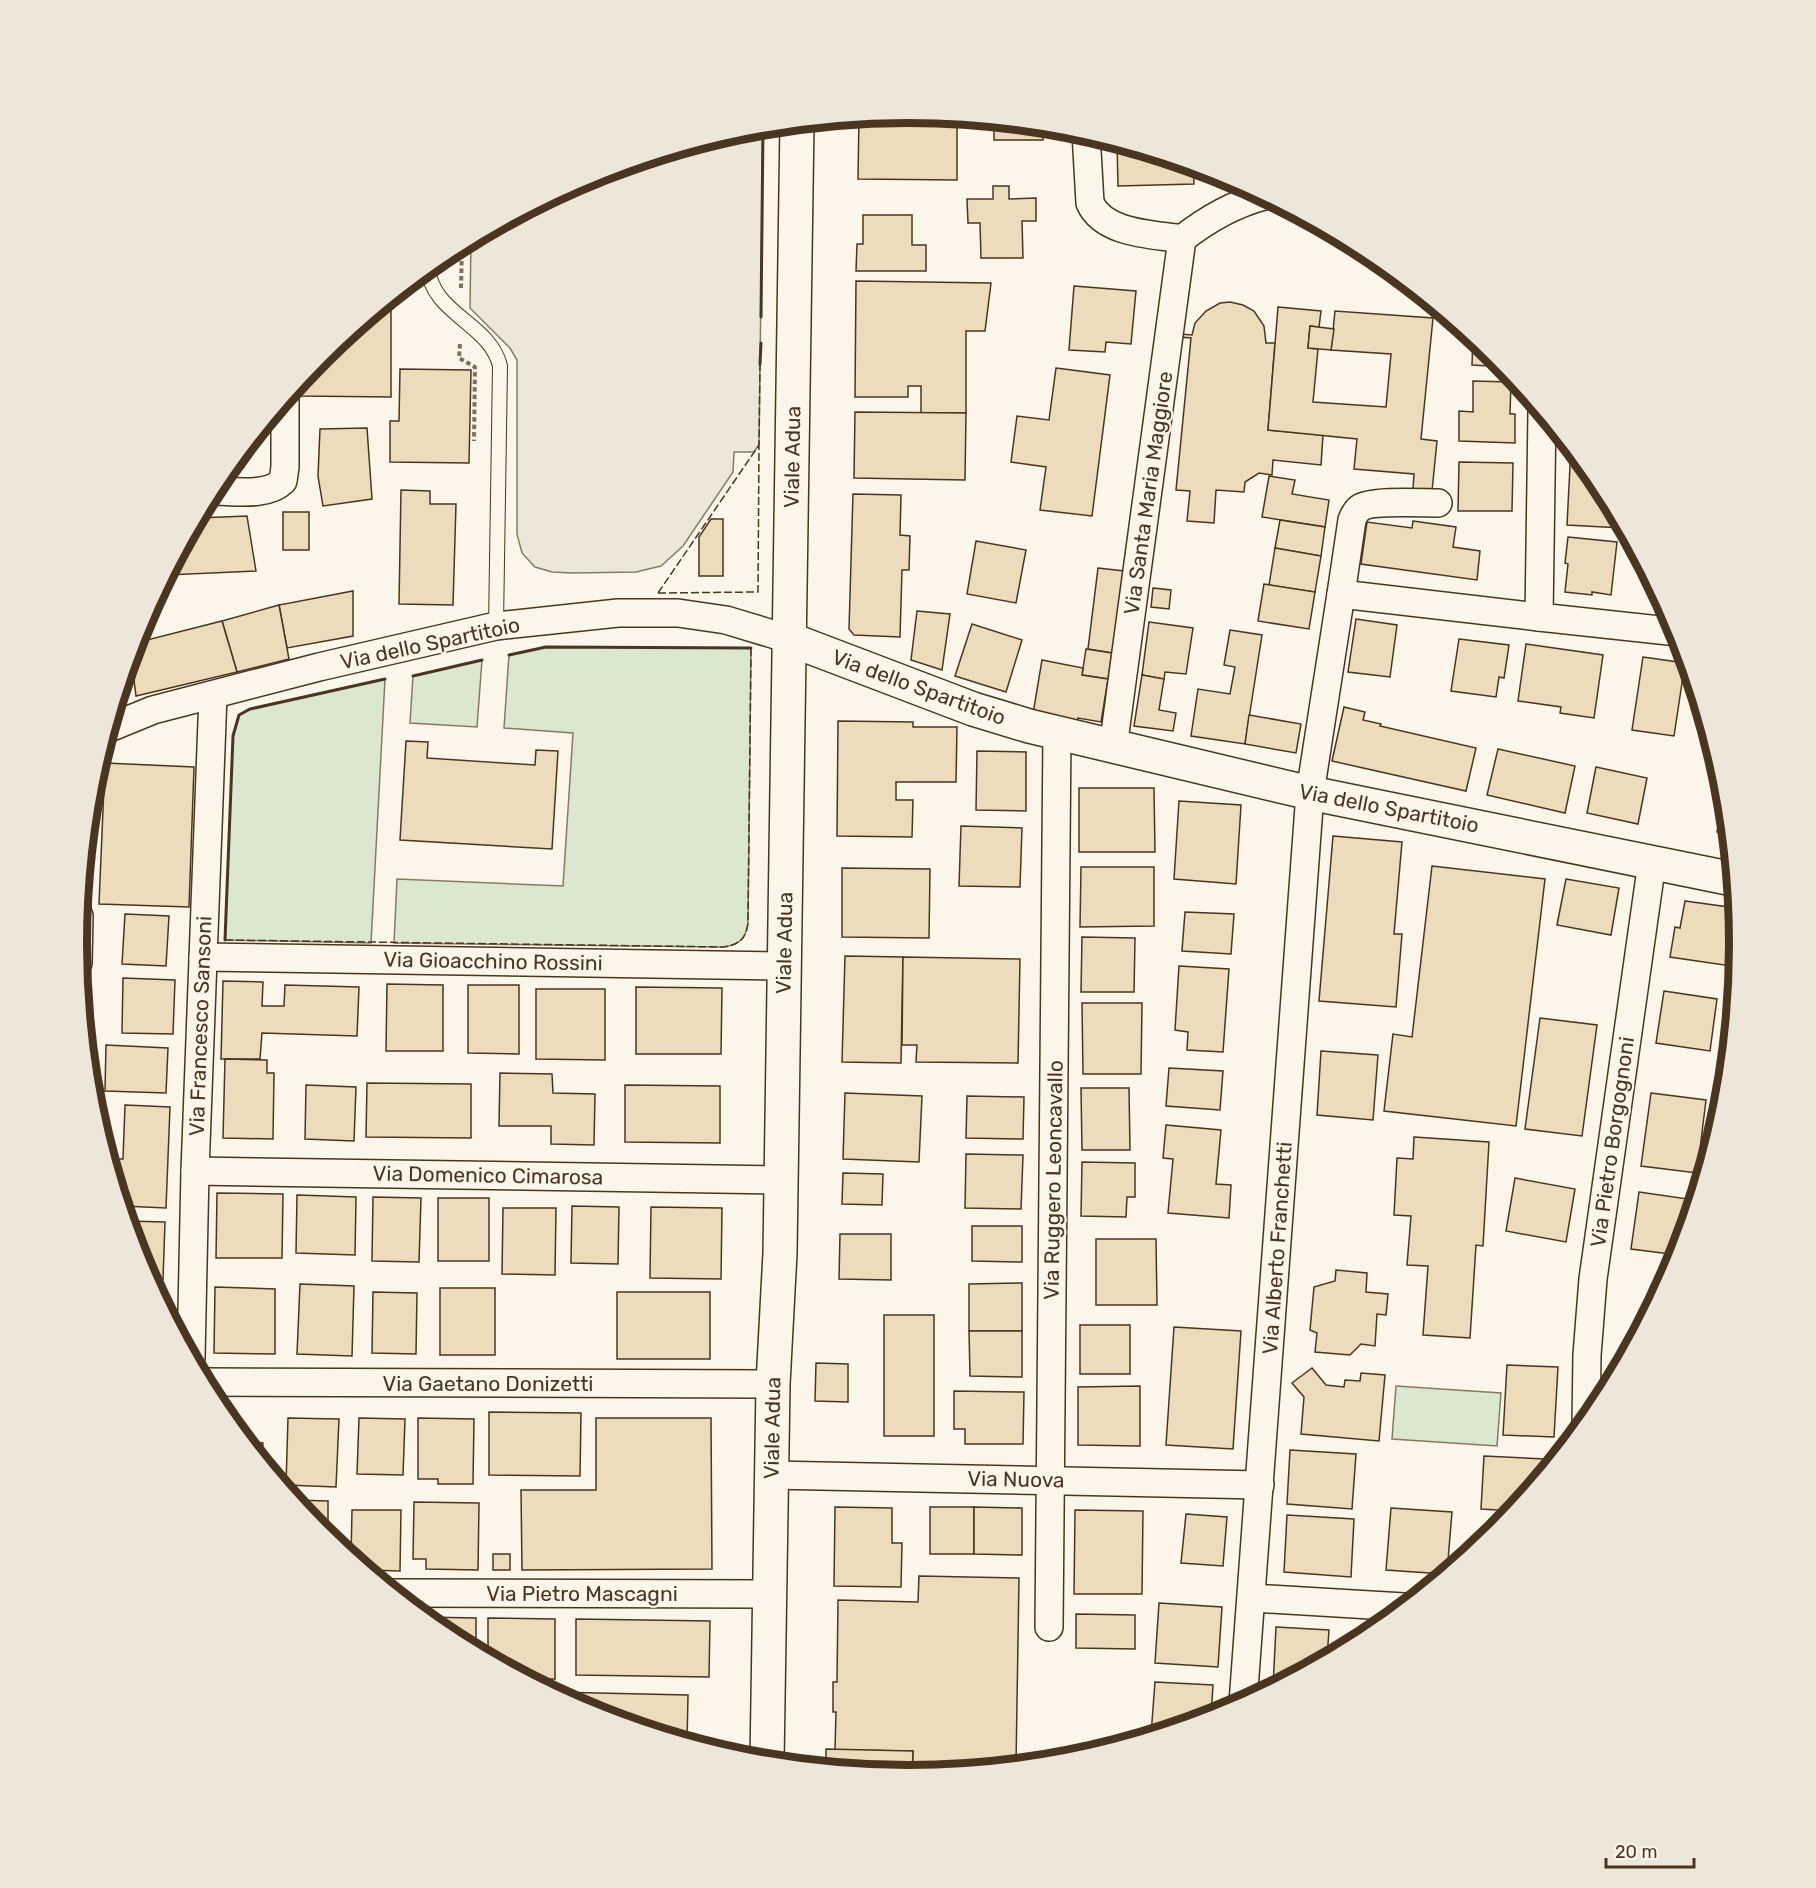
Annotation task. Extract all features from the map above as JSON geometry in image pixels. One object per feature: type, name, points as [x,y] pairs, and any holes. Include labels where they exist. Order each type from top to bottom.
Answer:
[{"type":"main road","name":"Viale Adua","points":[[767,1752],[773,1384],[780,1253],[797,131]]},
{"type":"main road","name":"Via dello Spartitoio","points":[[789,639],[982,712],[1113,748],[1310,793],[1726,877]]},
{"type":"street","points":[[1086,143],[1089,203],[1094,212],[1108,223],[1134,231],[1182,239],[1193,230],[1232,208],[1254,200]]},
{"type":"street","name":"Via Santa Maria Maggiore","points":[[1113,748],[1182,239]]},
{"type":"street","points":[[224,490],[264,490],[273,488],[283,481],[285,410]]},
{"type":"street","points":[[1539,616],[1542,423]]},
{"type":"street","name":"Via Alberto Franchetti","points":[[1244,1693],[1310,793],[1352,520],[1358,510],[1368,505],[1438,503]]},
{"type":"street","points":[[1341,594],[1667,631]]},
{"type":"street","name":"Via dello Spartitoio","points":[[117,725],[153,710],[213,694],[496,626],[618,613],[655,612],[703,615],[789,639]]},
{"type":"street","name":"Via Francesco Sansoni","points":[[191,1343],[195,1171],[213,694]]},
{"type":"street","name":"Via Ruggero Leoncavallo","points":[[1049,1627],[1057,733]]},
{"type":"street","name":"Via Pietro Borgognoni","points":[[1586,1407],[1587,1355],[1593,1279],[1652,862]]},
{"type":"street","name":"Via Gioacchino Rossini","points":[[203,957],[784,966]]},
{"type":"street","name":"Via Domenico Cimarosa","points":[[195,1171],[781,1179]]},
{"type":"street","name":"Via Gaetano Donizetti","points":[[214,1382],[773,1384]]},
{"type":"street","name":"Via Nuova","points":[[771,1476],[1260,1485]]},
{"type":"street","name":"Via Pietro Mascagni","points":[[406,1593],[770,1594]]},
{"type":"street","points":[[1252,1598],[1392,1606]]},
{"type":"lane","points":[[430,277],[434,291],[441,300],[492,346],[498,356],[500,366],[496,626]]},
{"type":"path","points":[[462,255],[459,358],[475,367],[474,451]]},
{"type":"green space","points":[[546,647],[751,648],[748,923],[746,933],[737,943],[723,947],[394,943],[397,879],[563,886],[573,733],[504,728],[509,655]]},
{"type":"green space","points":[[482,660],[477,727],[410,723],[413,676]]},
{"type":"green space","points":[[385,679],[371,943],[225,940],[233,736],[239,715],[250,709]]},
{"type":"green space","points":[[1396,1386],[1501,1393],[1497,1446],[1392,1439]]},
{"type":"shaded area","points":[[763,136],[759,445],[754,452],[734,452],[733,472],[683,546],[661,566],[636,572],[552,572],[535,567],[522,553],[517,534],[517,360],[510,348],[470,308],[471,250],[498,233],[594,185],[696,151]]},
{"type":"building","points":[[908,123],[957,125],[957,180],[858,179],[859,125]]},
{"type":"building","points":[[994,128],[1043,135],[1043,140],[994,140]]},
{"type":"building","points":[[1117,150],[1193,175],[1194,184],[1118,186]]},
{"type":"building","points":[[993,186],[1009,186],[1009,199],[1036,198],[1036,221],[1022,221],[1023,258],[981,258],[980,223],[968,223],[967,199],[993,199]]},
{"type":"building","points":[[863,215],[912,215],[912,245],[926,245],[926,271],[856,271],[857,244],[863,244]]},
{"type":"building","points":[[856,281],[991,283],[985,331],[966,331],[966,413],[921,413],[921,386],[908,386],[908,397],[855,397]]},
{"type":"building","points":[[1074,286],[1136,291],[1131,344],[1106,342],[1105,352],[1069,350]]},
{"type":"building","points":[[1230,302],[1254,311],[1264,326],[1266,343],[1275,343],[1268,430],[1323,435],[1321,465],[1273,460],[1272,475],[1259,473],[1245,482],[1244,492],[1216,490],[1214,523],[1187,521],[1190,491],[1176,490],[1191,338],[1180,337],[1180,334],[1192,335],[1195,323],[1206,311],[1220,303]]},
{"type":"building","points":[[391,307],[391,397],[300,396],[300,393],[327,363]]},
{"type":"building","points":[[1278,307],[1321,311],[1319,327],[1310,326],[1308,348],[1318,349],[1313,402],[1386,407],[1391,354],[1331,350],[1335,311],[1433,318],[1421,439],[1437,441],[1432,491],[1413,489],[1414,474],[1354,469],[1357,439],[1268,430]]},
{"type":"building","points":[[1310,326],[1334,329],[1331,350],[1308,348]]},
{"type":"building","points":[[1473,348],[1492,366],[1472,365]]},
{"type":"building","points":[[1056,368],[1110,375],[1092,516],[1040,510],[1046,467],[1011,462],[1017,416],[1049,420]]},
{"type":"building","points":[[400,369],[471,370],[469,463],[390,462],[390,421],[399,421]]},
{"type":"building","points":[[1473,381],[1506,382],[1511,387],[1510,414],[1515,414],[1515,443],[1459,441],[1459,411],[1473,412]]},
{"type":"building","points":[[855,412],[966,413],[965,480],[854,478]]},
{"type":"building","points":[[367,428],[372,499],[323,506],[318,476],[320,429]]},
{"type":"building","points":[[1570,460],[1615,528],[1567,525]]},
{"type":"building","points":[[1459,462],[1513,463],[1512,511],[1458,511]]},
{"type":"building","points":[[1269,476],[1295,480],[1292,494],[1329,500],[1325,527],[1262,517]]},
{"type":"building","points":[[401,490],[430,491],[430,504],[456,504],[453,605],[399,604]]},
{"type":"building","points":[[853,494],[901,495],[900,535],[910,536],[909,570],[902,570],[900,637],[854,635],[849,629]]},
{"type":"building","points":[[283,512],[309,512],[309,550],[283,550]]},
{"type":"building","points":[[247,516],[256,571],[175,575],[207,518]]},
{"type":"building","points":[[711,519],[723,519],[723,576],[699,576],[699,537]]},
{"type":"building","points":[[1280,520],[1325,527],[1321,556],[1275,548]]},
{"type":"building","points":[[1413,521],[1456,527],[1453,547],[1480,551],[1477,580],[1361,564],[1367,522],[1412,528]]},
{"type":"building","points":[[1568,537],[1617,542],[1611,595],[1565,592]]},
{"type":"building","points":[[976,541],[1026,550],[1016,603],[967,594]]},
{"type":"building","points":[[1275,548],[1321,556],[1315,592],[1269,585]]},
{"type":"building","points":[[1098,568],[1124,571],[1112,653],[1088,649]]},
{"type":"building","points":[[1264,584],[1315,592],[1309,629],[1258,621]]},
{"type":"building","points":[[1153,588],[1171,590],[1169,609],[1151,607]]},
{"type":"building","points":[[353,591],[353,636],[287,648],[279,605]]},
{"type":"building","points":[[279,605],[289,659],[237,672],[222,621]]},
{"type":"building","points":[[917,611],[950,614],[942,670],[911,660]]},
{"type":"building","points":[[1356,619],[1397,625],[1390,677],[1348,672]]},
{"type":"building","points":[[222,621],[237,672],[136,696],[133,674],[145,640]]},
{"type":"building","points":[[1149,622],[1193,628],[1186,674],[1165,672],[1164,679],[1142,675]]},
{"type":"building","points":[[972,624],[1022,640],[1006,692],[955,676]]},
{"type":"building","points":[[1230,630],[1262,635],[1245,744],[1191,736],[1198,689],[1230,694],[1235,667],[1224,665]]},
{"type":"building","points":[[1459,639],[1509,645],[1504,678],[1499,677],[1496,697],[1451,691]]},
{"type":"building","points":[[1526,644],[1603,655],[1594,718],[1560,713],[1561,707],[1518,701]]},
{"type":"building","points":[[1086,649],[1112,653],[1108,679],[1082,675]]},
{"type":"building","points":[[1643,657],[1679,662],[1683,675],[1674,736],[1632,730]]},
{"type":"building","points":[[1042,660],[1083,668],[1082,675],[1108,679],[1101,722],[1078,718],[1077,722],[1033,714]]},
{"type":"building","points":[[1142,675],[1164,679],[1159,710],[1176,713],[1173,731],[1134,726]]},
{"type":"building","points":[[1344,707],[1365,712],[1363,720],[1381,724],[1380,726],[1476,748],[1466,791],[1332,761]]},
{"type":"building","points":[[1249,715],[1301,724],[1296,753],[1245,744]]},
{"type":"building","points":[[838,721],[913,722],[913,727],[957,727],[956,782],[896,782],[896,800],[913,800],[912,837],[837,836]]},
{"type":"building","points":[[406,741],[428,742],[427,758],[535,765],[536,750],[558,751],[552,849],[400,840]]},
{"type":"building","points":[[1498,749],[1575,766],[1565,813],[1487,795]]},
{"type":"building","points":[[977,751],[1026,752],[1026,811],[976,810]]},
{"type":"building","points":[[108,763],[194,767],[189,907],[99,904],[104,778]]},
{"type":"building","points":[[1596,767],[1647,778],[1638,824],[1587,813]]},
{"type":"building","points":[[1079,788],[1154,788],[1155,852],[1079,852]]},
{"type":"building","points":[[1179,801],[1241,805],[1236,884],[1174,879]]},
{"type":"building","points":[[1719,820],[1721,833],[1717,832]]},
{"type":"building","points":[[961,826],[1022,828],[1020,887],[959,886]]},
{"type":"building","points":[[1333,836],[1402,842],[1394,934],[1402,934],[1396,1007],[1319,1001]]},
{"type":"building","points":[[1432,866],[1545,879],[1516,1126],[1384,1111],[1393,1034],[1412,1037]]},
{"type":"building","points":[[1081,867],[1154,867],[1154,926],[1080,927]]},
{"type":"building","points":[[842,868],[930,869],[929,938],[842,937]]},
{"type":"building","points":[[1566,879],[1619,888],[1611,935],[1557,925]]},
{"type":"building","points":[[1685,901],[1728,907],[1728,966],[1670,957],[1675,927],[1680,928]]},
{"type":"building","points":[[1185,912],[1234,914],[1231,954],[1182,951]]},
{"type":"building","points":[[125,914],[169,916],[166,966],[122,964]]},
{"type":"building","points":[[1082,937],[1135,938],[1134,992],[1081,992]]},
{"type":"building","points":[[845,956],[903,957],[901,1063],[842,1062]]},
{"type":"building","points":[[903,957],[1020,959],[1018,1063],[916,1062],[917,1045],[902,1045]]},
{"type":"building","points":[[1179,966],[1229,969],[1223,1052],[1187,1050],[1188,1032],[1175,1030]]},
{"type":"building","points":[[123,978],[175,980],[173,1034],[122,1033]]},
{"type":"building","points":[[223,981],[263,982],[262,1006],[284,1006],[285,985],[359,987],[357,1036],[262,1033],[260,1059],[221,1059]]},
{"type":"building","points":[[387,984],[443,985],[443,1051],[386,1051]]},
{"type":"building","points":[[468,985],[519,985],[519,1054],[468,1053]]},
{"type":"building","points":[[636,987],[722,988],[721,1054],[636,1054]]},
{"type":"building","points":[[536,989],[605,989],[605,1060],[536,1059]]},
{"type":"building","points":[[1664,991],[1717,999],[1710,1051],[1656,1043]]},
{"type":"building","points":[[1082,1003],[1142,1003],[1141,1074],[1083,1074]]},
{"type":"building","points":[[1540,1018],[1597,1025],[1582,1136],[1525,1129]]},
{"type":"building","points":[[106,1045],[168,1048],[166,1093],[105,1091]]},
{"type":"building","points":[[1321,1051],[1378,1055],[1373,1120],[1317,1115]]},
{"type":"building","points":[[225,1059],[267,1060],[267,1073],[274,1073],[273,1139],[223,1138]]},
{"type":"building","points":[[1169,1068],[1223,1071],[1220,1110],[1166,1106]]},
{"type":"building","points":[[500,1073],[552,1074],[553,1093],[595,1094],[594,1145],[551,1144],[551,1126],[499,1126]]},
{"type":"building","points":[[367,1083],[471,1084],[471,1138],[366,1137]]},
{"type":"building","points":[[306,1085],[356,1087],[354,1141],[305,1139]]},
{"type":"building","points":[[625,1085],[720,1086],[720,1143],[625,1142]]},
{"type":"building","points":[[1081,1088],[1129,1088],[1130,1150],[1082,1150]]},
{"type":"building","points":[[845,1093],[922,1096],[919,1162],[843,1159]]},
{"type":"building","points":[[1651,1093],[1706,1100],[1696,1173],[1641,1166]]},
{"type":"building","points":[[967,1096],[1024,1097],[1023,1139],[966,1138]]},
{"type":"building","points":[[125,1105],[170,1107],[166,1208],[130,1206],[117,1162],[117,1159],[123,1159]]},
{"type":"building","points":[[1166,1125],[1221,1130],[1216,1184],[1231,1185],[1229,1218],[1168,1213],[1173,1159],[1163,1158]]},
{"type":"building","points":[[1414,1137],[1489,1142],[1483,1246],[1476,1245],[1470,1338],[1423,1335],[1428,1266],[1407,1265],[1411,1216],[1394,1215],[1397,1158],[1413,1159]]},
{"type":"building","points":[[966,1154],[1023,1155],[1021,1209],[965,1208]]},
{"type":"building","points":[[1082,1162],[1135,1163],[1135,1197],[1127,1197],[1126,1217],[1081,1216]]},
{"type":"building","points":[[843,1173],[883,1174],[882,1205],[842,1204]]},
{"type":"building","points":[[1515,1178],[1575,1189],[1566,1242],[1506,1231]]},
{"type":"building","points":[[1639,1192],[1688,1199],[1669,1254],[1631,1249]]},
{"type":"building","points":[[217,1193],[283,1194],[282,1258],[216,1258]]},
{"type":"building","points":[[297,1195],[356,1197],[355,1255],[296,1253]]},
{"type":"building","points":[[373,1197],[421,1198],[419,1262],[372,1261]]},
{"type":"building","points":[[438,1198],[489,1198],[489,1261],[438,1261]]},
{"type":"building","points":[[572,1206],[619,1207],[618,1264],[571,1263]]},
{"type":"building","points":[[651,1207],[722,1208],[721,1279],[650,1278]]},
{"type":"building","points":[[503,1208],[556,1208],[555,1275],[502,1274]]},
{"type":"building","points":[[136,1221],[165,1222],[163,1279],[159,1279]]},
{"type":"building","points":[[972,1226],[1022,1226],[1022,1262],[972,1261]]},
{"type":"building","points":[[840,1234],[891,1234],[891,1280],[839,1279]]},
{"type":"building","points":[[1096,1239],[1156,1239],[1157,1305],[1096,1305]]},
{"type":"building","points":[[1336,1270],[1367,1273],[1366,1292],[1388,1294],[1386,1315],[1377,1314],[1375,1346],[1361,1344],[1350,1355],[1315,1352],[1317,1333],[1310,1330],[1314,1287],[1335,1281]]},
{"type":"building","points":[[1022,1283],[1022,1331],[969,1331],[969,1284]]},
{"type":"building","points":[[300,1284],[354,1286],[352,1356],[297,1354]]},
{"type":"building","points":[[215,1287],[275,1289],[275,1354],[214,1353]]},
{"type":"building","points":[[440,1288],[495,1288],[495,1355],[440,1355]]},
{"type":"building","points":[[373,1292],[417,1293],[416,1354],[372,1353]]},
{"type":"building","points":[[617,1292],[710,1292],[710,1359],[617,1359]]},
{"type":"building","points":[[884,1315],[934,1315],[934,1436],[884,1436]]},
{"type":"building","points":[[1080,1325],[1130,1325],[1130,1374],[1080,1374]]},
{"type":"building","points":[[1174,1327],[1241,1331],[1233,1449],[1166,1445]]},
{"type":"building","points":[[969,1331],[1022,1331],[1022,1377],[970,1376]]},
{"type":"building","points":[[816,1363],[848,1364],[848,1402],[815,1401]]},
{"type":"building","points":[[1507,1365],[1558,1367],[1554,1437],[1503,1435]]},
{"type":"building","points":[[1312,1368],[1326,1385],[1344,1387],[1345,1380],[1360,1381],[1361,1373],[1385,1375],[1379,1441],[1301,1434],[1304,1397],[1292,1383]]},
{"type":"building","points":[[1140,1386],[1140,1446],[1078,1445],[1078,1387]]},
{"type":"building","points":[[954,1391],[1024,1392],[1023,1444],[965,1444],[965,1429],[954,1429]]},
{"type":"building","points":[[489,1412],[581,1413],[580,1476],[489,1475]]},
{"type":"building","points":[[288,1418],[339,1419],[336,1487],[291,1485],[286,1479]]},
{"type":"building","points":[[359,1418],[405,1419],[403,1475],[357,1474]]},
{"type":"building","points":[[418,1418],[474,1419],[473,1484],[438,1484],[438,1479],[418,1479]]},
{"type":"building","points":[[596,1418],[711,1418],[712,1569],[522,1570],[521,1490],[596,1490]]},
{"type":"building","points":[[256,1443],[263,1443],[263,1451]]},
{"type":"building","points":[[1290,1450],[1356,1454],[1352,1509],[1287,1504]]},
{"type":"building","points":[[1484,1456],[1545,1459],[1502,1510],[1481,1509]]},
{"type":"building","points":[[305,1500],[328,1501],[328,1526]]},
{"type":"building","points":[[414,1502],[479,1503],[478,1570],[426,1569],[426,1559],[413,1559]]},
{"type":"building","points":[[835,1507],[892,1508],[892,1543],[902,1543],[901,1587],[834,1586]]},
{"type":"building","points":[[930,1507],[974,1507],[974,1554],[930,1554]]},
{"type":"building","points":[[974,1507],[1022,1508],[1022,1555],[974,1554]]},
{"type":"building","points":[[1391,1508],[1452,1512],[1448,1562],[1434,1573],[1386,1570]]},
{"type":"building","points":[[352,1510],[401,1510],[400,1571],[378,1570],[351,1547]]},
{"type":"building","points":[[1075,1510],[1143,1511],[1142,1594],[1074,1594]]},
{"type":"building","points":[[1186,1514],[1227,1517],[1223,1566],[1181,1563]]},
{"type":"building","points":[[1287,1515],[1354,1519],[1351,1577],[1284,1572]]},
{"type":"building","points":[[493,1554],[510,1554],[510,1570],[493,1570]]},
{"type":"building","points":[[919,1576],[1019,1578],[1016,1758],[912,1765],[913,1751],[835,1750],[836,1712],[833,1712],[833,1682],[837,1682],[838,1600],[918,1602]]},
{"type":"building","points":[[1159,1603],[1222,1607],[1218,1667],[1155,1663]]},
{"type":"building","points":[[1076,1614],[1135,1615],[1135,1649],[1076,1648]]},
{"type":"building","points":[[439,1617],[476,1618],[476,1642]]},
{"type":"building","points":[[488,1618],[555,1619],[555,1679],[543,1679],[488,1649]]},
{"type":"building","points":[[576,1619],[710,1621],[709,1677],[576,1675]]},
{"type":"building","points":[[1276,1627],[1329,1630],[1328,1649],[1273,1679]]},
{"type":"building","points":[[1155,1682],[1213,1685],[1212,1707],[1152,1727]]},
{"type":"building","points":[[571,1692],[688,1695],[687,1734],[594,1703]]},
{"type":"building","points":[[826,1749],[913,1751],[912,1765],[826,1760]]},
{"type":"fence","points":[[658,593],[759,445],[760,364]]},
{"type":"fence","points":[[658,593],[758,592],[759,446]]},
{"type":"fence","points":[[225,940],[723,947],[737,943],[746,933],[748,923],[751,648]]},
{"type":"wall","points":[[761,317],[763,136]]},
{"type":"wall","points":[[760,364],[761,343]]},
{"type":"wall","points":[[509,655],[546,647],[751,648]]},
{"type":"wall","points":[[413,676],[482,660]]},
{"type":"wall","points":[[225,940],[233,736],[239,715],[250,709],[385,679]]}]
